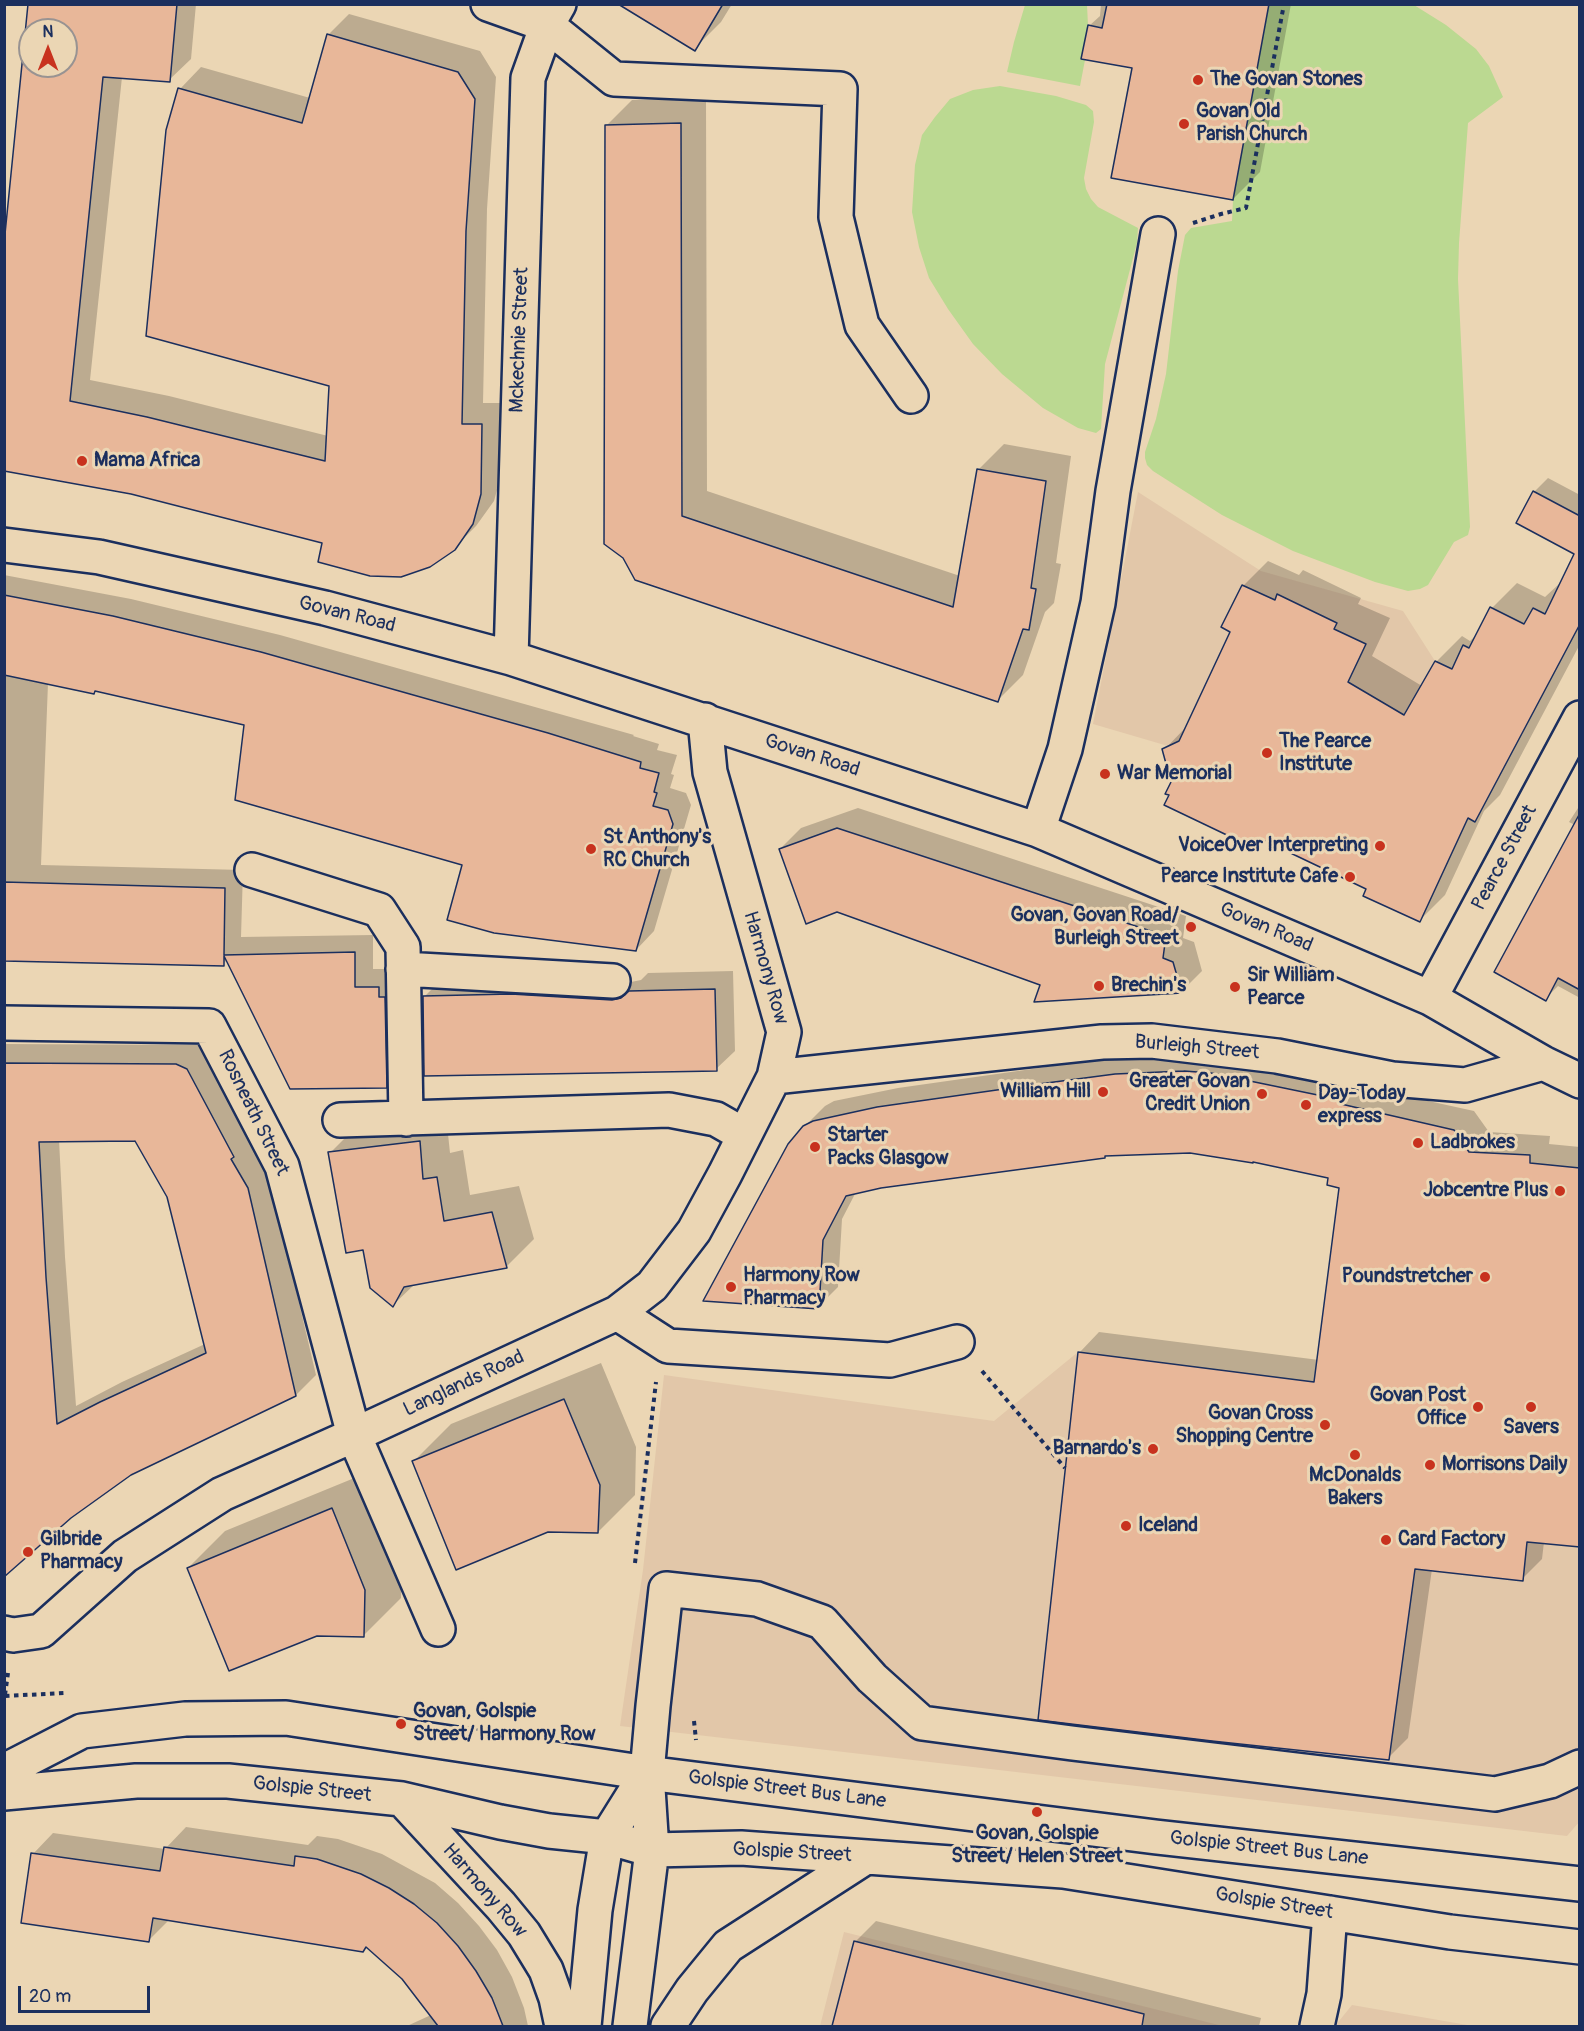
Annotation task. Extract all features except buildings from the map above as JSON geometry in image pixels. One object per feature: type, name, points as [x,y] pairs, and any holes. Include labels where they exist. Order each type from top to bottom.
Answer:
[{"type":"street","points":[[488,4],[553,15],[614,79],[840,89],[836,217],[862,325],[911,396]]},
{"type":"street","name":"Mckechnie Street","points":[[511,658],[528,78],[553,15]]},
{"type":"street","points":[[1038,830],[1065,750],[1098,603],[1113,491],[1158,234]]},
{"type":"street","name":"Govan Road","points":[[4,545],[99,557],[326,608],[511,658],[1038,830],[1430,998],[1543,1063],[1580,1081]]},
{"type":"street","name":"Pearce Street","points":[[1430,998],[1580,718]]},
{"type":"street","name":"Harmony Row","points":[[617,1312],[652,1286],[694,1231],[774,1077],[784,1032],[710,772],[705,720]]},
{"type":"street","points":[[252,870],[379,910],[403,947],[406,1119]]},
{"type":"street","points":[[403,969],[613,981]]},
{"type":"street","name":"Rosneath Street","points":[[4,1023],[209,1026],[282,1166],[354,1435]]},
{"type":"street","name":"Burleigh Street","points":[[774,1077],[1102,1042],[1152,1041],[1277,1056],[1392,1079],[1465,1085],[1543,1063]]},
{"type":"street","points":[[340,1120],[669,1110],[716,1119],[744,1135]]},
{"type":"street","points":[[617,1312],[668,1346],[890,1360],[957,1342]]},
{"type":"street","name":"Langlands Road","points":[[8,1634],[41,1631],[124,1556],[222,1494],[617,1312]]},
{"type":"street","points":[[354,1435],[438,1629]]},
{"type":"street","points":[[630,2026],[652,1850],[647,1773],[666,1589],[758,1599],[822,1622],[872,1678],[922,1723],[1083,1745],[1495,1794],[1550,1781],[1580,1767]]},
{"type":"street","name":"Golspie Street Bus Lane","points":[[4,1771],[82,1731],[185,1719],[286,1718],[647,1773],[1156,1837],[1580,1884]]},
{"type":"street","points":[[584,2026],[595,1910],[607,1837],[647,1773]]},
{"type":"street","name":"Golspie Street","points":[[4,1793],[136,1781],[228,1781],[402,1799],[500,1822],[549,1831],[607,1837],[652,1850],[741,1848],[1062,1871],[1450,1932],[1580,1947]]},
{"type":"street","name":"Harmony Row","points":[[402,1799],[524,1934],[546,1970],[556,1998],[562,2026]]},
{"type":"street","points":[[668,2026],[692,1990],[728,1946],[866,1857]]},
{"type":"street","points":[[1317,2026],[1324,1994],[1330,1913]]},
{"type":"path","points":[[1158,234],[1246,208],[1284,4]]},
{"type":"path","points":[[957,1342],[1065,1468]]},
{"type":"shaded area","name":"The Pearce Institute","points":[[1138,492],[1261,571],[1403,611],[1435,661],[1534,711],[1475,822],[1468,818],[1420,922],[1363,896],[1366,889],[1260,838],[1254,848],[1164,805],[1169,795],[1165,794],[1176,773],[1167,768],[1164,756],[1168,746],[1093,724]]},
{"type":"shaded area","points":[[1345,1105],[1454,1130],[1469,1152],[1530,1155],[1530,1163],[1579,1168],[1580,1821],[1567,1836],[620,1726],[643,1570],[664,1375],[994,1421],[1078,1352],[1314,1382],[1339,1188],[1327,1185]]},
{"type":"shaded area","points":[[844,1932],[1223,2026],[820,2026]]},
{"type":"shaded area","points":[[1352,2005],[1473,2026],[1335,2026]]},
{"type":"green space","points":[[1025,5],[1087,5],[1088,25],[1081,59],[1085,60],[1080,86],[1007,72]]},
{"type":"green space","points":[[1269,5],[1414,5],[1446,25],[1476,49],[1489,66],[1503,97],[1468,123],[1458,279],[1470,527],[1468,535],[1454,542],[1428,585],[1420,589],[1408,591],[1375,582],[1293,551],[1222,515],[1153,471],[1147,465],[1145,458],[1166,374],[1178,271],[1185,235],[1191,228],[1232,221],[1233,200]]},
{"type":"green space","points":[[1000,86],[1056,96],[1086,105],[1093,111],[1094,122],[1084,178],[1086,189],[1098,207],[1138,228],[1137,243],[1105,364],[1101,429],[1096,433],[1078,428],[1043,408],[1002,374],[973,344],[929,278],[919,247],[912,212],[915,165],[922,135],[950,99],[973,90]]},
{"type":"place","name":"The Govan Stones","points":[[1198,80]]},
{"type":"place","name":"Govan Old Parish Church","points":[[1184,124]]},
{"type":"place","name":"Mama Africa","points":[[82,461]]},
{"type":"place","name":"The Pearce Institute","points":[[1267,753]]},
{"type":"place","name":"War Memorial","points":[[1105,774]]},
{"type":"place","name":"VoiceOver Interpreting","points":[[1380,846]]},
{"type":"place","name":"St Anthony's RC Church","points":[[591,849]]},
{"type":"place","name":"Pearce Institute Cafe","points":[[1350,877]]},
{"type":"place","name":"Govan, Govan Road/ Burleigh Street","points":[[1191,927]]},
{"type":"place","name":"Brechin's","points":[[1099,986]]},
{"type":"place","name":"Sir William Pearce","points":[[1235,987]]},
{"type":"place","name":"William Hill","points":[[1103,1092]]},
{"type":"place","name":"Greater Govan Credit Union","points":[[1262,1094]]},
{"type":"place","name":"Day-Today express","points":[[1306,1105]]},
{"type":"place","name":"Ladbrokes","points":[[1418,1143]]},
{"type":"place","name":"Starter Packs Glasgow","points":[[815,1147]]},
{"type":"place","name":"Jobcentre Plus","points":[[1560,1191]]},
{"type":"place","name":"Poundstretcher","points":[[1485,1277]]},
{"type":"place","name":"Harmony Row Pharmacy","points":[[731,1287]]},
{"type":"place","name":"Govan Post Office","points":[[1478,1407]]},
{"type":"place","name":"Savers","points":[[1531,1407]]},
{"type":"place","name":"Govan Cross Shopping Centre","points":[[1325,1425]]},
{"type":"place","name":"Barnardo's","points":[[1153,1449]]},
{"type":"place","name":"McDonalds Bakers","points":[[1355,1455]]},
{"type":"place","name":"Morrisons Daily","points":[[1430,1465]]},
{"type":"place","name":"Iceland","points":[[1126,1526]]},
{"type":"place","name":"Card Factory","points":[[1386,1540]]},
{"type":"place","name":"Gilbride Pharmacy","points":[[28,1552]]},
{"type":"place","name":"Govan, Golspie Street/ Harmony Row","points":[[401,1724]]},
{"type":"place","name":"Govan, Golspie Street/ Helen Street","points":[[1037,1812]]}]
